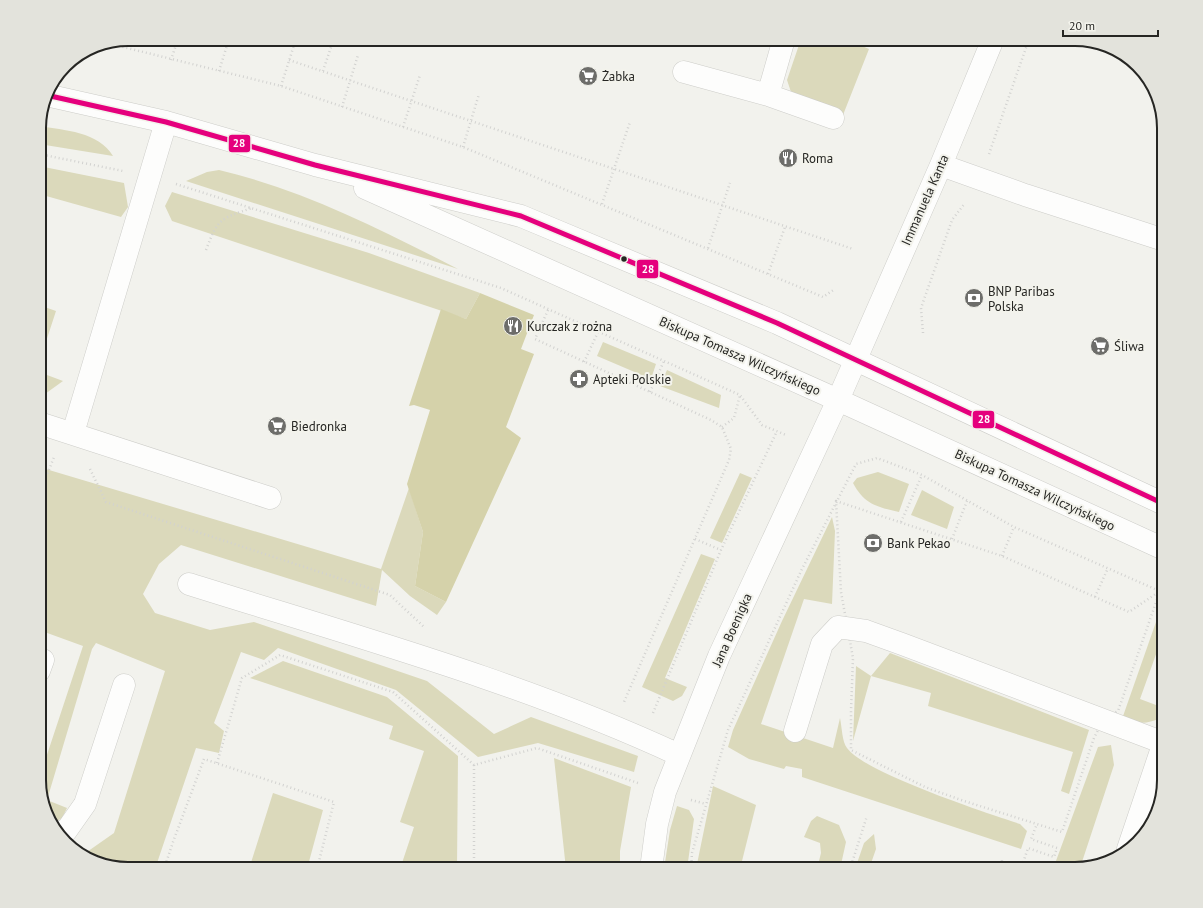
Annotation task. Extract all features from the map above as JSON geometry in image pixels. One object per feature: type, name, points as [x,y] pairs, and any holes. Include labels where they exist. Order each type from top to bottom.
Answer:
[{"type":"street","points":[[768,95],[782,46]]},
{"type":"street","name":"Immanuela Kanta","points":[[838,400],[941,164],[988,46]]},
{"type":"street","points":[[684,72],[768,95],[832,118]]},
{"type":"street","name":"Biskupa Tomasza Wilczyńskiego","points":[[52,96],[166,122],[314,165],[521,216],[777,323],[1157,501]]},
{"type":"street","points":[[73,433],[166,122]]},
{"type":"street","points":[[941,164],[1025,195],[1157,238]]},
{"type":"street","name":"Biskupa Tomasza Wilczyńskiego","points":[[314,165],[838,400],[1157,546]]},
{"type":"street","name":"Jana Boenigka","points":[[652,862],[657,824],[665,792],[679,755],[719,656],[838,400]]},
{"type":"street","points":[[46,425],[270,498]]},
{"type":"street","points":[[189,584],[472,672],[614,725],[679,755]]},
{"type":"street","points":[[795,731],[822,644],[838,627],[866,631],[1157,739]]},
{"type":"street","points":[[64,831],[66,831],[84,804],[124,685]]},
{"type":"street","points":[[1132,839],[1157,773]]},
{"type":"path","points":[[171,60],[176,46]]},
{"type":"path","points":[[219,71],[227,46]]},
{"type":"path","points":[[281,86],[294,46]]},
{"type":"path","points":[[988,158],[1027,46]]},
{"type":"path","points":[[121,47],[281,86],[462,147],[823,297],[835,289]]},
{"type":"path","points":[[323,71],[330,47]]},
{"type":"path","points":[[342,107],[358,55]]},
{"type":"path","points":[[289,60],[853,249]]},
{"type":"path","points":[[403,127],[420,75]]},
{"type":"path","points":[[462,147],[479,94]]},
{"type":"path","points":[[602,204],[630,122]]},
{"type":"path","points":[[46,155],[151,176],[252,207],[501,288],[740,395],[762,425],[786,435]]},
{"type":"path","points":[[708,248],[730,182]]},
{"type":"path","points":[[923,333],[921,308],[952,220],[969,197]]},
{"type":"path","points":[[206,250],[214,228],[222,218],[252,207]]},
{"type":"path","points":[[768,274],[785,227]]},
{"type":"path","points":[[548,310],[535,339],[711,420],[722,428],[731,449],[729,460],[614,725]]},
{"type":"path","points":[[584,362],[598,332]]},
{"type":"path","points":[[650,392],[664,361]]},
{"type":"path","points":[[722,428],[734,418],[740,395]]},
{"type":"path","points":[[643,738],[721,550],[777,432]]},
{"type":"path","points":[[73,433],[106,502],[390,596],[428,631]]},
{"type":"path","points":[[692,862],[692,853],[728,730],[801,571],[856,464],[877,458],[922,475],[1014,527],[1157,590]]},
{"type":"path","points":[[901,522],[922,475]]},
{"type":"path","points":[[952,539],[967,501]]},
{"type":"path","points":[[1002,556],[1014,527]]},
{"type":"path","points":[[695,539],[721,550]]},
{"type":"path","points":[[1095,597],[1108,568]]},
{"type":"path","points":[[217,763],[242,678],[280,655],[393,692],[474,765],[474,862]]},
{"type":"path","points":[[474,765],[537,748],[665,792],[706,804]]},
{"type":"path","points":[[166,862],[172,842],[204,759],[334,802],[319,862]]},
{"type":"path","points":[[852,862],[867,816]]},
{"type":"path","points":[[1023,862],[1028,848],[1054,857],[1057,848],[1031,839],[1037,824]]},
{"type":"shaded area","points":[[799,46],[862,46],[869,49],[843,115],[791,92],[787,80]]},
{"type":"shaded area","points":[[46,127],[70,131],[90,137],[107,148],[113,156],[46,145]]},
{"type":"shaded area","points":[[46,167],[124,183],[128,207],[121,217],[46,196]]},
{"type":"shaded area","points":[[219,170],[282,188],[342,212],[458,269],[186,181],[207,172]]},
{"type":"shaded area","points":[[172,192],[369,253],[480,293],[466,319],[172,221],[165,206]]},
{"type":"shaded area","points":[[480,293],[534,315],[521,349],[534,354],[506,427],[521,438],[446,602],[415,586],[423,532],[407,484],[430,410],[414,405],[409,406],[441,309],[466,319]]},
{"type":"shaded area","points":[[46,307],[56,311],[46,342]]},
{"type":"shaded area","points":[[603,342],[656,364],[651,379],[597,356]]},
{"type":"shaded area","points":[[667,370],[721,395],[719,408],[660,386]]},
{"type":"shaded area","points":[[46,375],[63,381],[46,393]]},
{"type":"shaded area","points":[[46,469],[381,569],[409,488],[423,532],[415,586],[446,602],[437,615],[410,596],[382,570],[376,606],[181,545],[159,564],[143,594],[155,613],[210,630],[254,622],[427,681],[494,734],[531,717],[638,756],[634,772],[538,743],[478,757],[396,690],[278,648],[264,660],[241,652],[214,723],[224,731],[219,753],[196,748],[157,862],[122,862],[101,858],[88,851],[114,833],[165,671],[96,643],[92,649],[48,797],[46,786],[46,758],[83,646],[46,633]]},
{"type":"shaded area","points":[[878,472],[909,484],[899,512],[872,504],[862,496],[853,483],[857,478]]},
{"type":"shaded area","points":[[740,473],[752,478],[722,543],[710,538]]},
{"type":"shaded area","points":[[922,490],[954,507],[947,529],[911,515]]},
{"type":"shaded area","points":[[832,517],[835,531],[832,604],[804,599],[761,724],[833,748],[840,718],[845,745],[858,758],[877,769],[928,791],[1020,824],[1027,831],[1021,849],[802,777],[802,769],[786,766],[784,769],[749,759],[728,747],[733,730],[782,621]]},
{"type":"shaded area","points":[[701,554],[715,559],[665,678],[687,687],[682,696],[673,701],[642,687]]},
{"type":"shaded area","points":[[1157,619],[1157,652],[1140,699],[1157,705],[1157,719],[1150,722],[1137,722],[1122,719]]},
{"type":"shaded area","points":[[890,653],[1089,730],[1069,794],[1061,791],[1073,752],[928,706],[931,693],[871,676]]},
{"type":"shaded area","points":[[283,661],[387,697],[458,756],[457,862],[402,862],[414,827],[400,822],[424,751],[389,739],[393,726],[250,678]]},
{"type":"shaded area","points":[[856,666],[871,676],[853,741]]},
{"type":"shaded area","points":[[1111,745],[1114,765],[1082,862],[1056,862],[1098,747]]},
{"type":"shaded area","points":[[554,758],[631,787],[620,851],[620,862],[565,862]]},
{"type":"shaded area","points":[[713,786],[756,805],[742,862],[697,862]]},
{"type":"shaded area","points":[[273,793],[323,810],[309,862],[251,862]]},
{"type":"shaded area","points":[[49,801],[67,808],[62,818],[57,821],[50,807]]},
{"type":"shaded area","points":[[677,806],[689,810],[694,819],[688,862],[665,862],[670,830]]},
{"type":"shaded area","points":[[817,816],[839,825],[846,842],[842,862],[819,862],[821,853],[820,843],[804,837],[811,821]]},
{"type":"shaded area","points":[[874,834],[876,849],[871,862],[857,862],[864,843]]},
{"type":"transit line","name":"28","points":[[52,96],[166,122],[315,165],[521,216],[777,323],[1157,501]]},
{"type":"place","name":"Żabka","points":[[588,76]]},
{"type":"place","name":"Roma","points":[[788,158]]},
{"type":"place","name":"BNP Paribas Polska","points":[[974,298]]},
{"type":"place","name":"Kurczak z rożna","points":[[513,326]]},
{"type":"place","name":"Śliwa","points":[[1100,346]]},
{"type":"place","name":"Apteki Polskie","points":[[579,379]]},
{"type":"place","name":"Biedronka","points":[[277,426]]},
{"type":"place","name":"Bank Pekao","points":[[873,543]]}]
